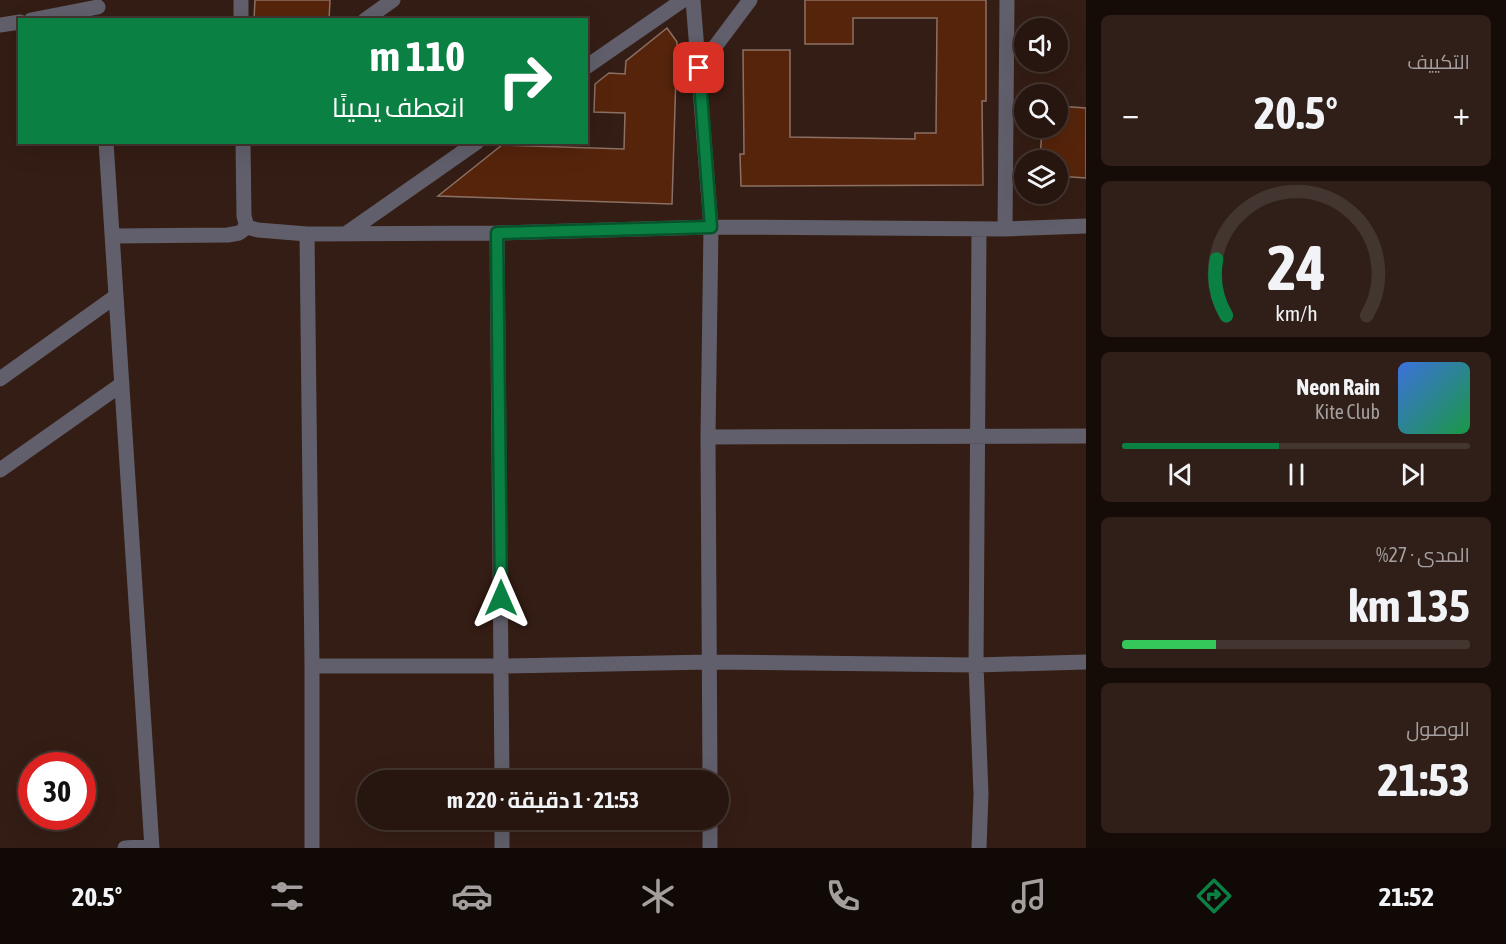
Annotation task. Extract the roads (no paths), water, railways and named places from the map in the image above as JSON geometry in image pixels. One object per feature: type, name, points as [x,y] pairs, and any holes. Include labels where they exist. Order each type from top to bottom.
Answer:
[{"type":"street","points":[[241,0],[241,18]]},
{"type":"street","points":[[368,18],[393,0]]},
{"type":"street","points":[[588,66],[682,0]]},
{"type":"street","points":[[693,0],[711,227],[708,437],[710,770]]},
{"type":"street","points":[[699,68],[750,0]]},
{"type":"street","points":[[1005,229],[1007,0]]},
{"type":"street","points":[[44,18],[98,9]]},
{"type":"street","points":[[0,25],[18,22]]},
{"type":"street","points":[[106,144],[152,847],[125,848]]},
{"type":"street","points":[[243,144],[244,216],[247,227]]},
{"type":"street","points":[[347,233],[474,144]]},
{"type":"street","points":[[247,227],[307,234],[497,233],[711,227],[1005,229],[1086,226]]},
{"type":"street","points":[[112,237],[228,235],[239,233],[247,227]]},
{"type":"street","points":[[979,229],[976,665],[981,794],[979,848]]},
{"type":"street","points":[[497,233],[502,770]]},
{"type":"street","points":[[307,234],[312,848]]},
{"type":"street","points":[[0,379],[116,296]]},
{"type":"street","points":[[0,470],[122,384]]},
{"type":"street","points":[[708,437],[1086,436]]},
{"type":"street","points":[[312,666],[502,666],[710,662],[976,665],[1086,662]]},
{"type":"street","points":[[502,830],[502,848]]},
{"type":"street","points":[[710,830],[710,848]]}]
